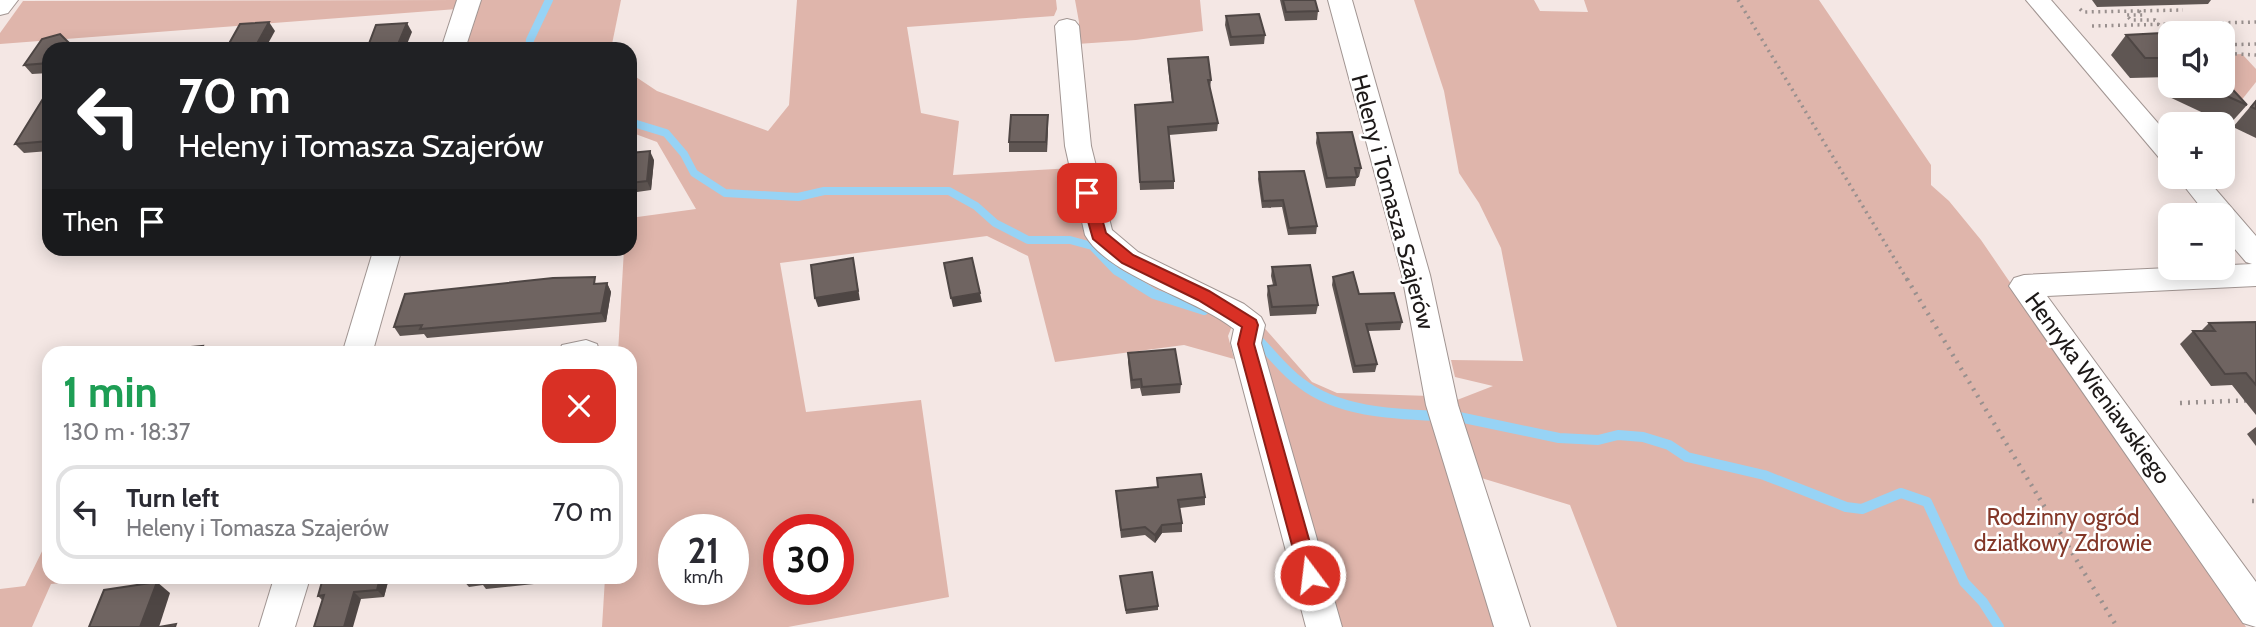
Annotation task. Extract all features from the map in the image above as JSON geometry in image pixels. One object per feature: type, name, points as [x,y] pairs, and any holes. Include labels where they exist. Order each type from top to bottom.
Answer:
[{"type":"street","points":[[0,8],[6,0]]},
{"type":"street","points":[[455,42],[469,0]]},
{"type":"street","name":"Heleny i Tomasza Szajerów","points":[[1340,0],[1416,275],[1442,405],[1512,627]]},
{"type":"street","points":[[2038,0],[2158,140]]},
{"type":"street","points":[[1067,26],[1078,146],[1099,235],[1128,259],[1203,295],[1250,325],[1246,344],[1324,627]]},
{"type":"street","points":[[2200,189],[2212,203]]},
{"type":"street","points":[[2235,230],[2256,255]]},
{"type":"street","points":[[359,346],[386,256]]},
{"type":"street","name":"Henryka Wieniawskiego","points":[[2256,275],[2024,286],[2256,611]]},
{"type":"street","points":[[277,627],[290,584]]},
{"type":"path","points":[[1738,0],[2117,627]]},
{"type":"path","points":[[2078,6],[2083,12],[2182,9]]},
{"type":"path","points":[[2139,10],[2143,15],[2126,15],[2131,20],[2155,20],[2158,23]]},
{"type":"path","points":[[2235,22],[2256,22]]},
{"type":"path","points":[[2062,27],[2158,24]]},
{"type":"path","points":[[2235,44],[2256,44]]},
{"type":"path","points":[[2239,44],[2248,53]]},
{"type":"path","points":[[2235,53],[2256,55]]},
{"type":"path","points":[[2180,403],[2256,400]]},
{"type":"green space","points":[[460,0],[457,9],[0,44],[0,33],[23,1]]},
{"type":"green space","points":[[477,0],[621,0],[612,42],[464,42]]},
{"type":"green space","points":[[797,0],[1056,0],[1057,9],[1054,16],[907,27],[921,113],[959,121],[953,175],[1073,168],[1085,221],[1234,321],[1228,336],[1234,359],[1184,345],[1055,362],[1028,256],[987,236],[780,263],[806,412],[921,400],[949,597],[788,627],[602,627],[605,584],[637,584],[637,346],[618,346],[624,256],[637,256],[637,217],[696,209],[657,142],[637,135],[637,78],[657,91],[768,131],[789,105]]},
{"type":"green space","points":[[1075,0],[1200,0],[1203,31],[1077,44],[1079,22]]},
{"type":"green space","name":"Rodzinny ogród działkowy Zdrowie","points":[[1414,0],[1534,0],[1540,11],[1588,12],[1584,0],[1819,0],[1931,165],[1931,185],[1949,201],[1981,240],[2246,627],[1617,627],[1570,505],[1478,477],[1457,400],[1493,386],[1455,377],[1451,360],[1523,361],[1501,248],[1479,203],[1459,173],[1444,91]]},
{"type":"green space","points":[[2235,54],[2242,54],[2256,69],[2256,82],[2240,102],[2235,98]]},
{"type":"green space","points":[[1260,323],[1312,382],[1337,393],[1430,396],[1497,627],[1338,627],[1257,354]]},
{"type":"green space","points":[[42,551],[42,584],[51,584],[32,627],[0,627],[0,589],[25,586]]},
{"type":"building","points":[[1283,0],[1315,0],[1318,11],[1286,12]]},
{"type":"building","points":[[1259,14],[1265,35],[1231,37],[1226,16]]},
{"type":"building","points":[[269,22],[258,42],[230,42],[240,24]]},
{"type":"building","points":[[407,23],[399,42],[370,42],[376,25]]},
{"type":"building","points":[[2158,33],[2158,58],[2145,58],[2126,35]]},
{"type":"building","points":[[60,34],[68,42],[42,42],[42,64],[24,65],[42,39]]},
{"type":"building","points":[[1208,57],[1211,80],[1208,80],[1218,123],[1168,127],[1174,181],[1140,182],[1135,105],[1173,102],[1168,59]]},
{"type":"building","points":[[2235,92],[2247,105],[2231,98],[2235,98]]},
{"type":"building","points":[[42,100],[42,142],[15,144]]},
{"type":"building","points":[[1011,115],[1048,115],[1046,142],[1009,142]]},
{"type":"building","points":[[1352,132],[1361,168],[1355,168],[1357,177],[1327,178],[1317,133]]},
{"type":"building","points":[[650,151],[647,181],[637,182],[637,152]]},
{"type":"building","points":[[1304,171],[1317,226],[1289,228],[1283,200],[1263,201],[1259,172]]},
{"type":"building","points":[[853,258],[858,291],[815,298],[811,265]]},
{"type":"building","points":[[972,258],[980,293],[951,298],[944,263]]},
{"type":"building","points":[[1310,265],[1318,305],[1272,307],[1268,286],[1276,285],[1272,267]]},
{"type":"building","points":[[1353,272],[1359,294],[1394,293],[1402,322],[1366,324],[1377,364],[1355,366],[1333,277]]},
{"type":"building","points":[[595,277],[594,284],[607,283],[601,313],[420,329],[422,325],[394,327],[405,294],[553,278]]},
{"type":"building","points":[[2256,322],[2256,385],[2246,373],[2225,374],[2193,331],[2215,331],[2209,323]]},
{"type":"building","points":[[1175,349],[1181,384],[1142,387],[1141,379],[1132,380],[1128,353]]},
{"type":"building","points":[[1201,474],[1205,497],[1178,500],[1182,523],[1162,525],[1155,535],[1145,527],[1121,530],[1116,491],[1158,487],[1157,478]]},
{"type":"building","points":[[1152,572],[1158,606],[1126,610],[1120,576]]},
{"type":"building","points":[[156,584],[140,627],[89,627],[104,590]]},
{"type":"building","points":[[321,584],[378,584],[377,590],[354,592],[344,627],[314,627],[324,595],[318,596]]},
{"type":"waterway","points":[[530,42],[549,0]]},
{"type":"waterway","points":[[637,124],[666,133],[684,154],[694,173],[725,193],[798,197],[824,191],[949,191],[976,206],[995,223],[1028,240],[1070,240],[1092,246],[1116,271],[1133,281]]},
{"type":"waterway","points":[[1130,279],[1154,294],[1204,310]]},
{"type":"waterway","points":[[1258,340],[1295,378],[1316,393],[1332,400],[1366,410],[1438,416]]},
{"type":"waterway","points":[[1459,417],[1559,438],[1598,440],[1618,435],[1643,437],[1669,445],[1687,457],[1764,475],[1846,507],[1862,509],[1901,493],[1927,502],[1964,582],[1983,602],[1999,627]]},
{"type":"route","points":[[1087,193],[1099,235],[1128,259],[1203,295],[1250,325],[1246,344],[1310,575]]}]
